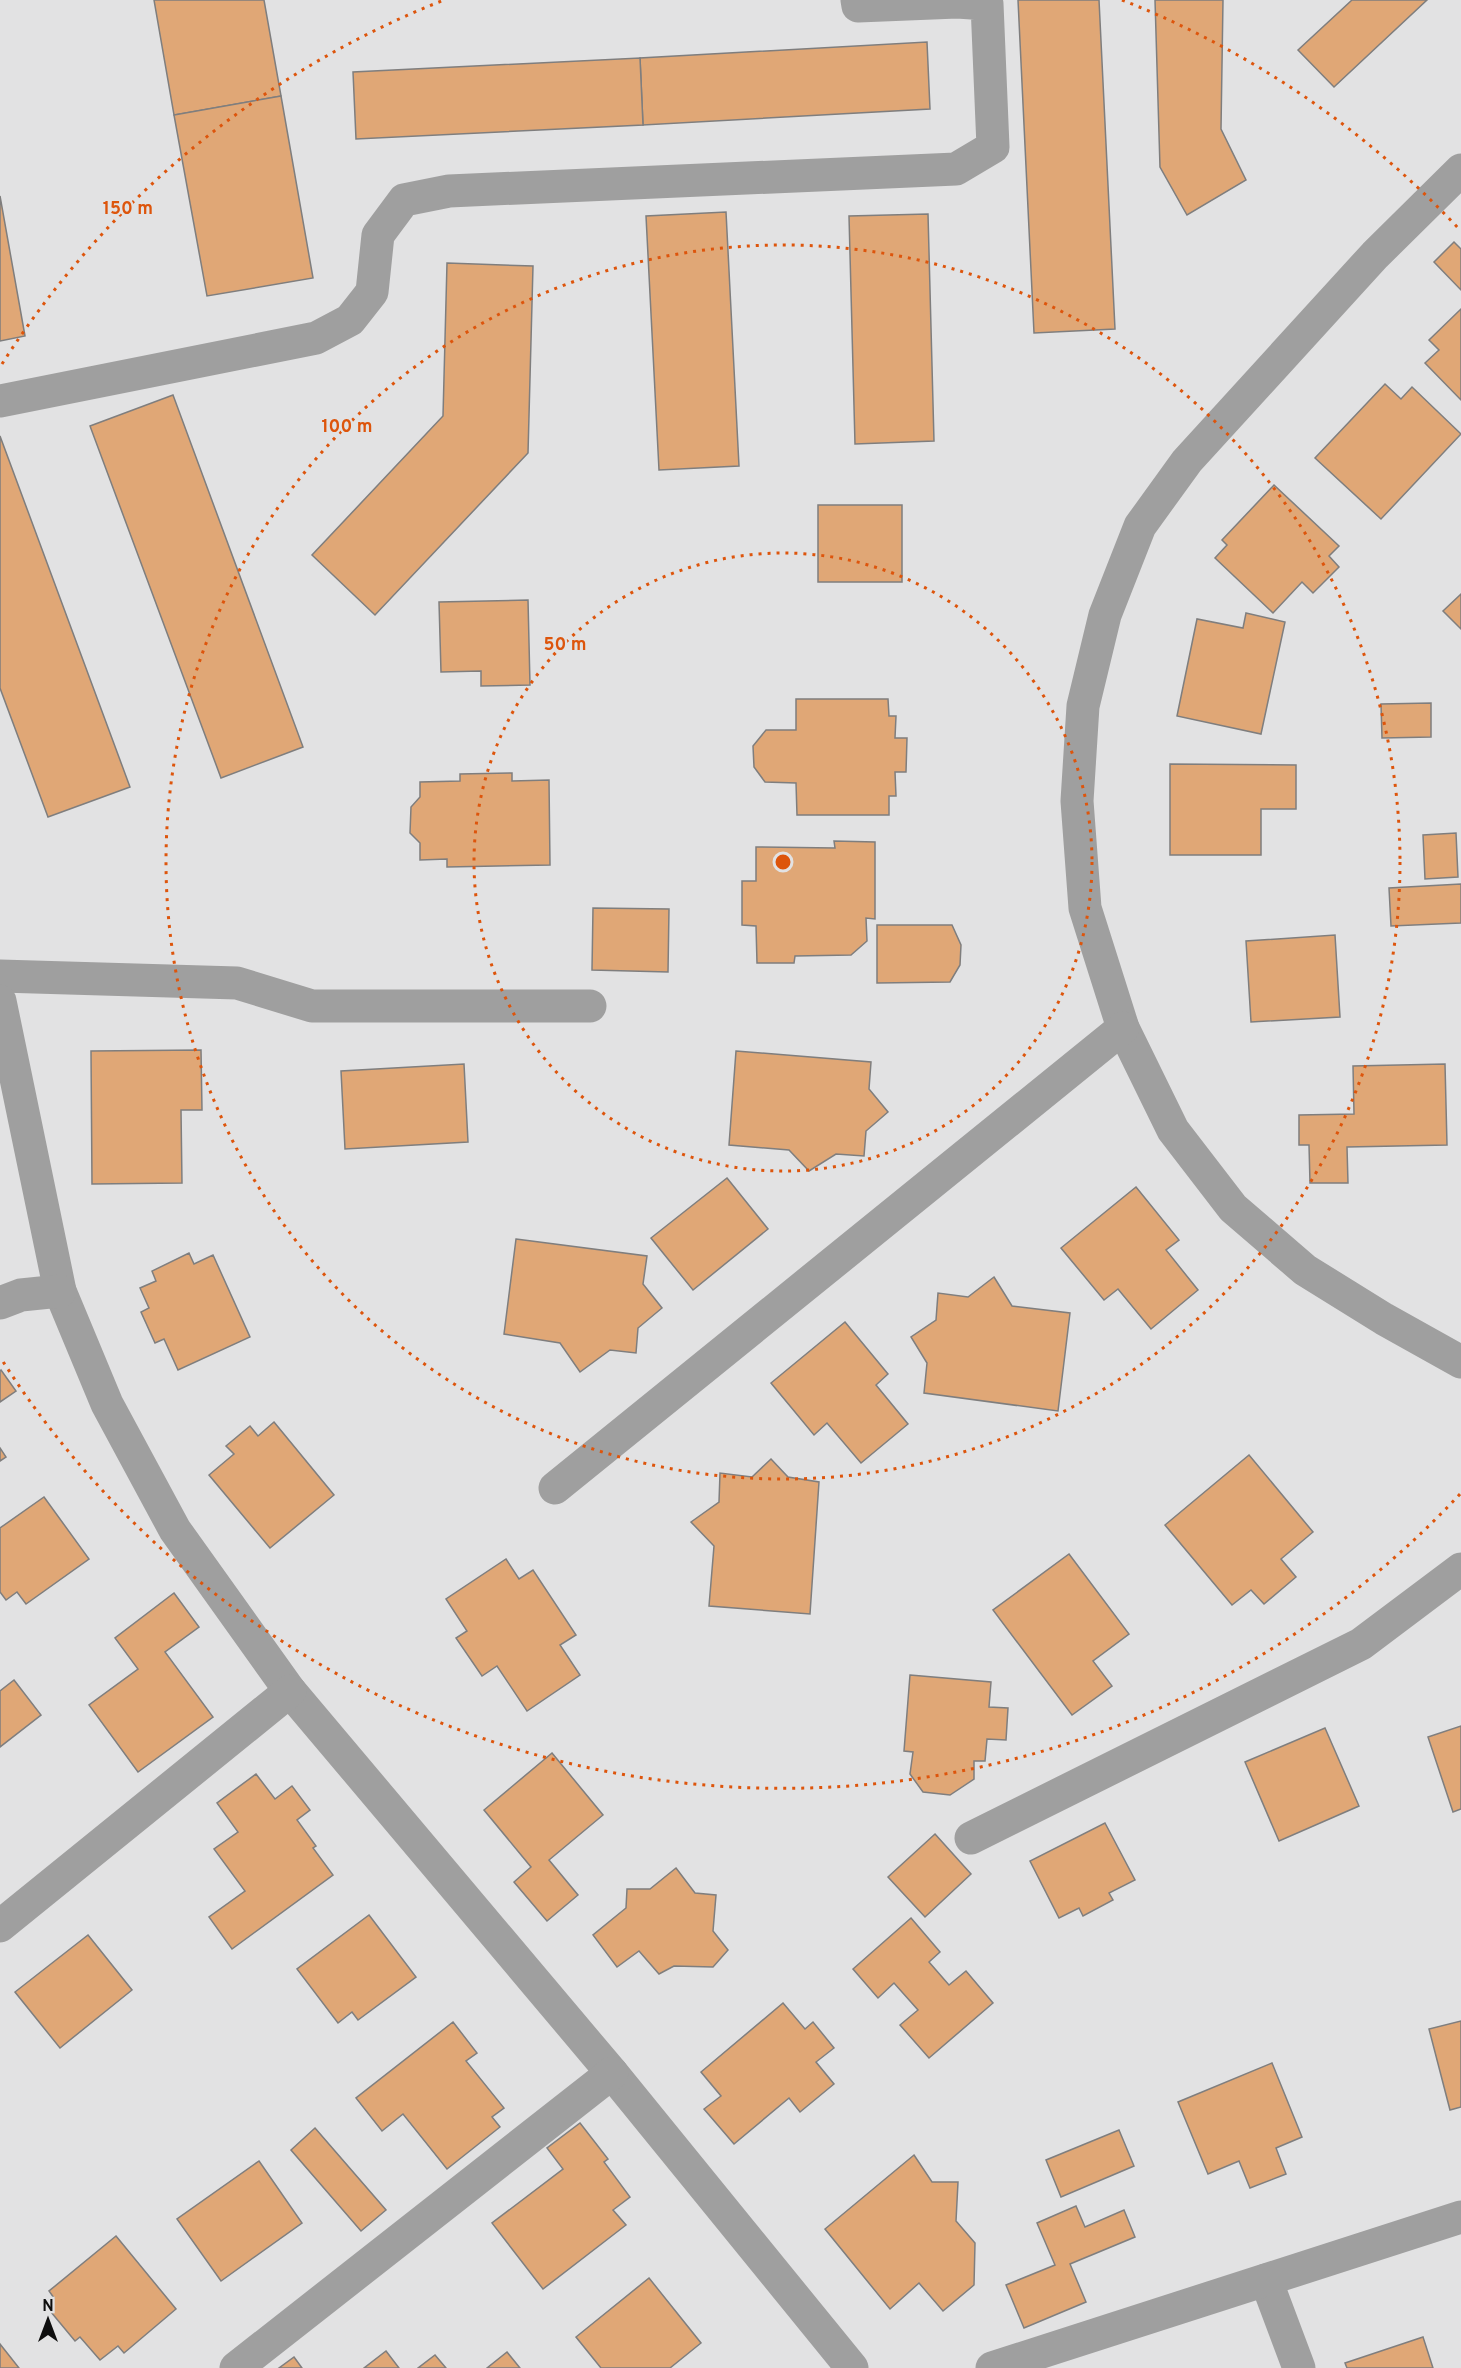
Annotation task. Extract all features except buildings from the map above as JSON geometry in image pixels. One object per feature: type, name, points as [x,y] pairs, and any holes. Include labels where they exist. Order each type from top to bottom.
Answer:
[{"type":"street","points":[[0,401],[316,338],[350,320],[372,292],[378,235],[404,200],[449,191],[957,169],[993,147],[987,4],[957,2],[858,6],[857,0]]},
{"type":"street","points":[[1461,170],[1375,255],[1187,461],[1140,526],[1105,615],[1083,706],[1077,801],[1085,908],[1123,1028],[1173,1130],[1233,1208],[1305,1270],[1384,1319],[1461,1362]]},
{"type":"street","points":[[0,976],[237,982],[312,1006],[590,1006]]},
{"type":"street","points":[[0,1001],[60,1291],[107,1404],[175,1530],[290,1691],[612,2073],[852,2368]]},
{"type":"street","points":[[555,1488],[1123,1028]]},
{"type":"street","points":[[0,1303],[21,1295],[60,1291]]},
{"type":"street","points":[[971,1838],[1361,1644],[1461,1569]]},
{"type":"street","points":[[0,1926],[290,1691]]},
{"type":"street","points":[[236,2368],[612,2073]]},
{"type":"street","points":[[993,2368],[1461,2217]]},
{"type":"street","points":[[1266,2280],[1299,2368]]}]
